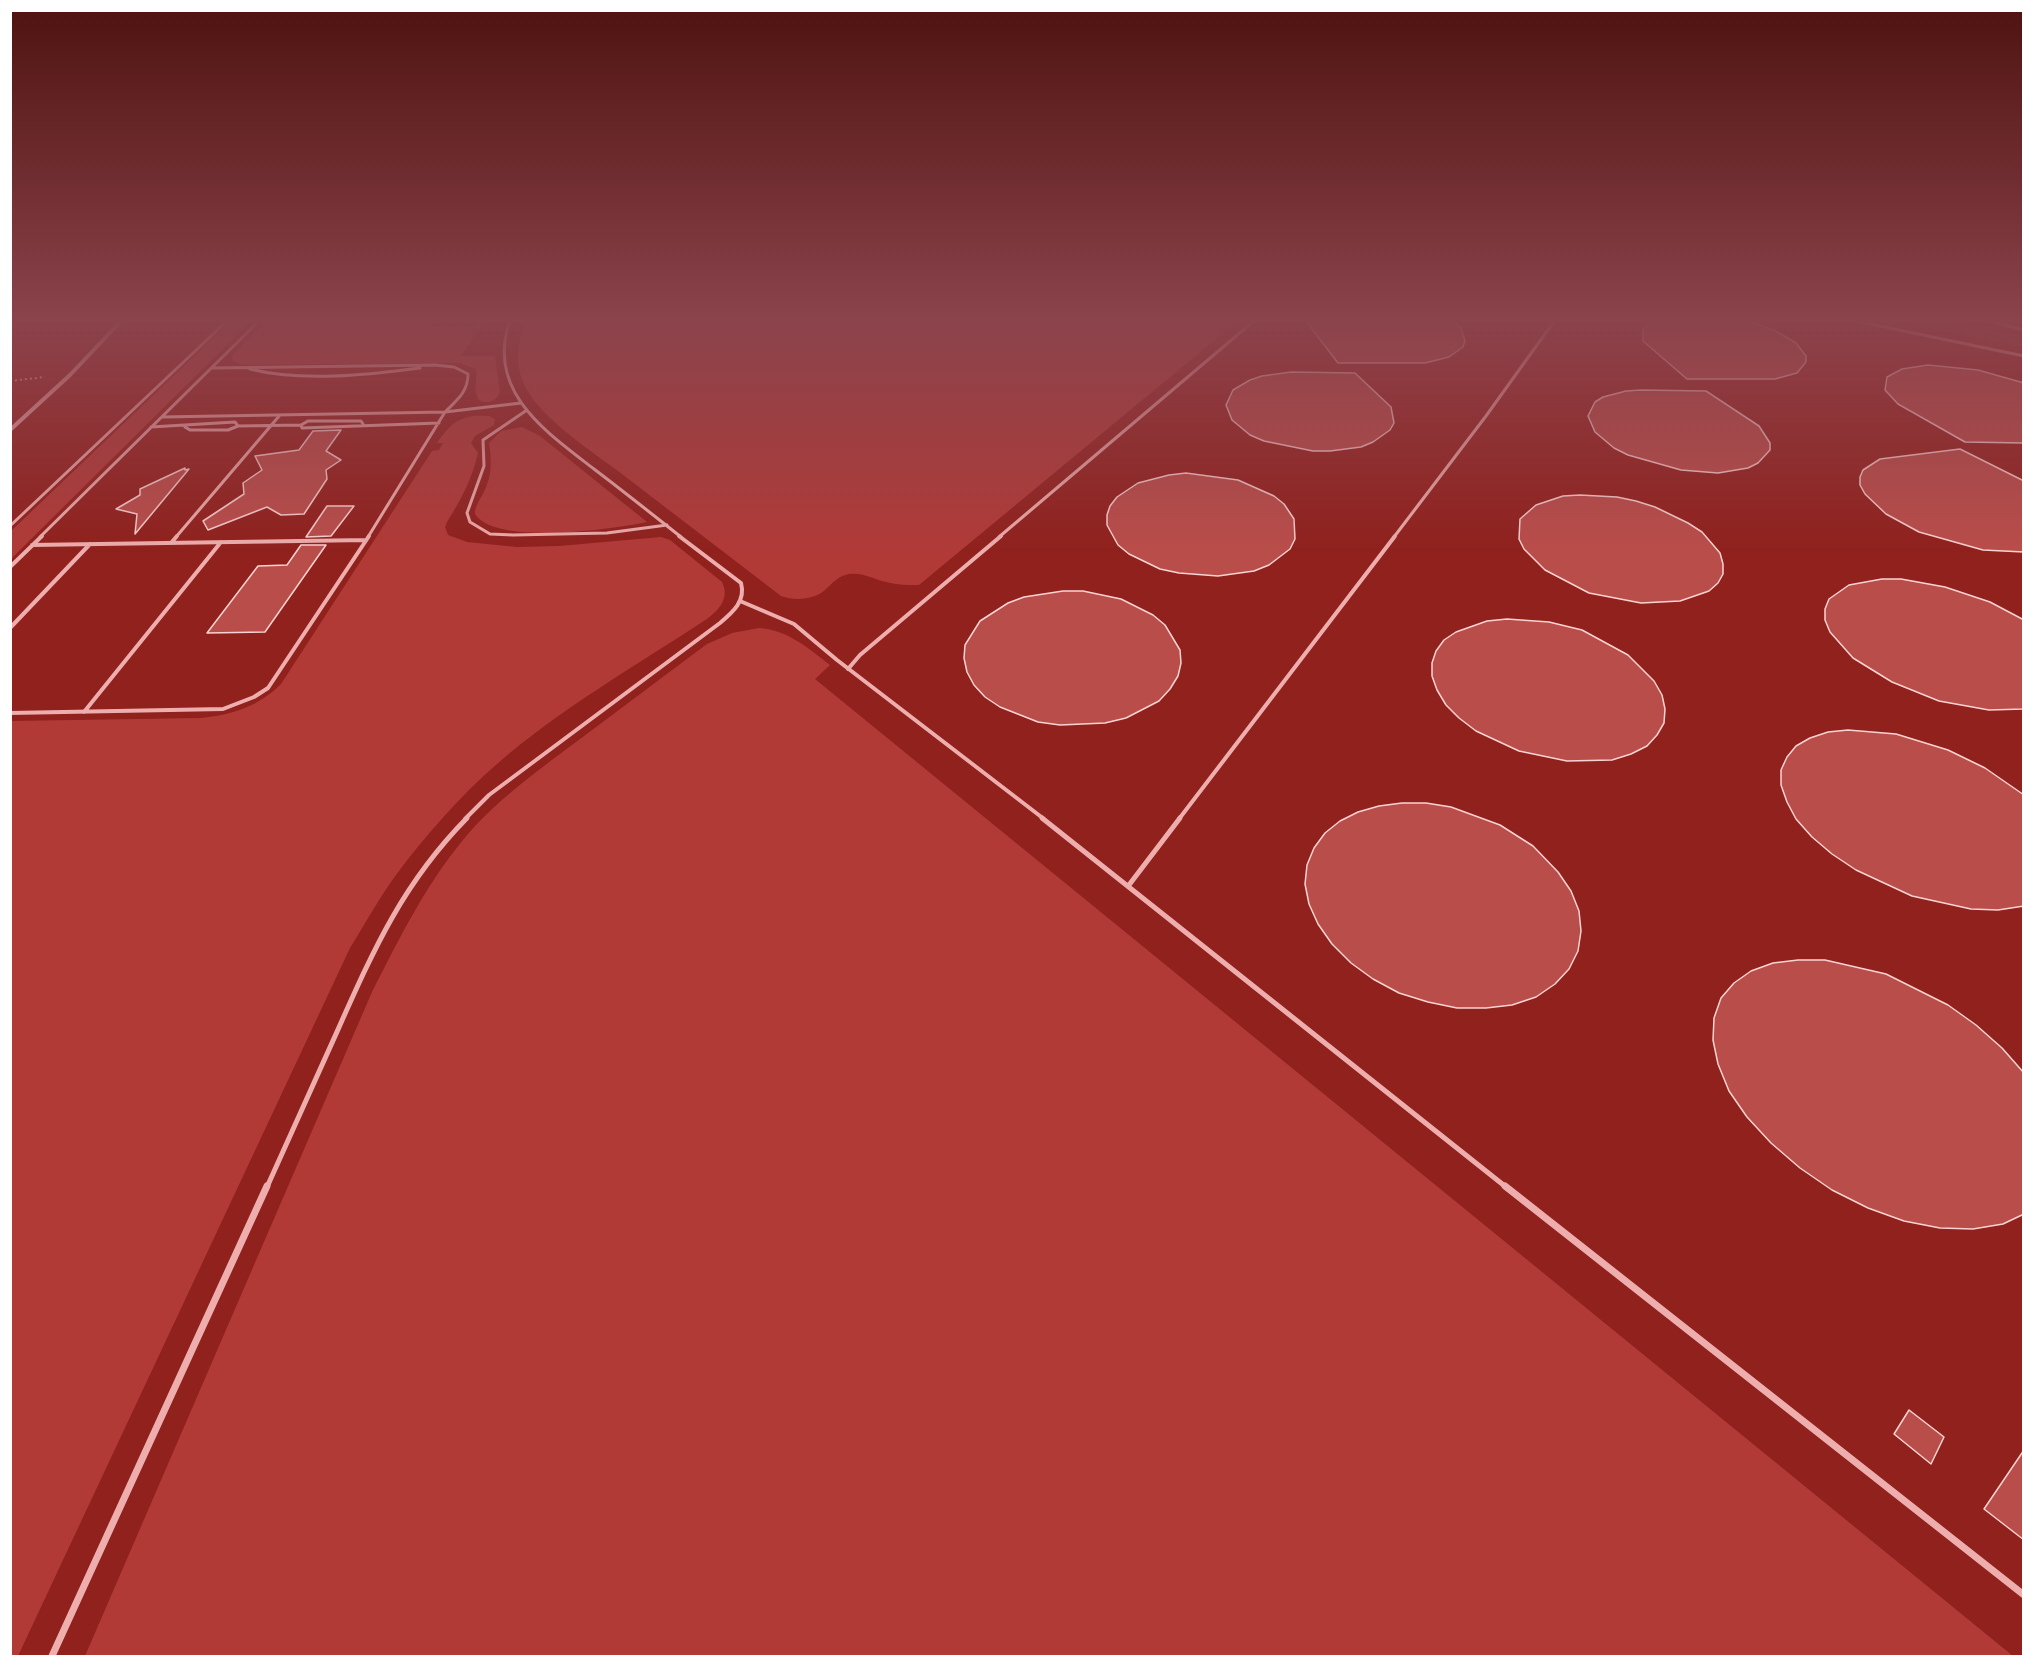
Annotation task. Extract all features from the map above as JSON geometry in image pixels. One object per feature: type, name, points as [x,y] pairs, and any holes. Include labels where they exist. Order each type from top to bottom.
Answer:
[{"type":"street","points":[[10,430],[45,398]]},
{"type":"lane","points":[[10,526],[146,398]]},
{"type":"lane","points":[[10,567],[182,398]]},
{"type":"lane","points":[[10,713],[223,709],[254,697],[276,678],[366,540],[445,412],[460,398]]},
{"type":"lane","points":[[52,1656],[379,938],[394,911],[445,840],[489,795],[720,623],[737,608],[740,601],[743,586],[741,583],[572,451],[527,410],[518,398]]},
{"type":"lane","points":[[848,669],[860,655],[1163,398]]},
{"type":"lane","points":[[1129,885],[1499,398]]},
{"type":"lane","points":[[162,417],[445,412],[521,403]]},
{"type":"lane","points":[[527,410],[483,440],[484,466],[467,513],[470,522],[490,534],[513,535],[606,533],[667,525]]},
{"type":"lane","points":[[171,543],[280,415]]},
{"type":"lane","points":[[185,427],[190,430],[228,430],[238,426],[301,425],[308,422],[329,421],[361,421],[363,424]]},
{"type":"lane","points":[[151,427],[185,427],[198,423],[235,423],[238,426]]},
{"type":"lane","points":[[301,425],[302,428],[355,428],[363,424],[439,423]]},
{"type":"lane","points":[[32,545],[366,540]]},
{"type":"lane","points":[[84,712],[221,542]]},
{"type":"lane","points":[[10,628],[90,544]]},
{"type":"lane","points":[[740,601],[794,624],[848,669],[1129,885],[1248,984],[2024,1595]]},
{"type":"shaded area","points":[[151,398],[174,398],[11,559],[11,531]]},
{"type":"shaded area","points":[[478,398],[496,398],[486,402]]},
{"type":"shaded area","points":[[532,398],[1145,398],[919,585],[894,584],[863,575],[849,574],[839,578],[821,593],[798,599],[781,596],[583,445],[555,422]]},
{"type":"shaded area","points":[[472,416],[489,416],[495,419],[494,425],[475,436],[471,443],[478,453],[466,489],[445,527],[448,535],[467,542],[517,547],[559,546],[661,537],[670,540],[722,582],[724,598],[716,612],[707,619],[573,706],[497,764],[443,817],[390,884],[350,948],[18,1656],[11,1656],[11,721],[201,718],[234,712],[264,698],[281,684],[432,451],[439,450],[443,443],[437,443],[442,435],[458,420]]},
{"type":"shaded area","points":[[522,427],[540,436],[647,522],[556,533],[506,530],[487,524],[475,514],[490,474],[489,443],[501,431]]},
{"type":"shaded area","points":[[759,628],[788,636],[806,646],[830,665],[815,679],[2013,1656],[85,1656],[372,992],[413,913],[437,876],[475,826],[546,764],[707,644],[732,633]]},
{"type":"building","points":[[1229,398],[1381,398],[1391,407],[1394,423],[1390,430],[1361,447],[1313,451],[1264,441],[1250,435],[1232,420],[1226,405]]},
{"type":"building","points":[[1602,398],[1716,398],[1759,426],[1770,443],[1770,450],[1758,463],[1748,468],[1718,473],[1681,470],[1628,455],[1614,448],[1595,432],[1588,416],[1595,402]]},
{"type":"building","points":[[1892,398],[2024,398],[2024,443],[1965,442],[1898,404]]},
{"type":"building","points":[[341,430],[326,451],[341,460],[326,470],[327,479],[304,514],[281,515],[267,507],[208,530],[203,521],[244,494],[243,483],[262,470],[255,456],[299,450],[313,431]]},
{"type":"building","points":[[1960,449],[2024,481],[2024,552],[1983,550],[1919,532],[1886,514],[1865,494],[1860,485],[1863,470],[1880,459]]},
{"type":"building","points":[[185,468],[185,470],[189,469],[135,534],[137,514],[116,509],[140,495],[140,489]]},
{"type":"building","points":[[1186,473],[1238,480],[1274,496],[1284,504],[1294,519],[1295,539],[1290,549],[1269,565],[1254,571],[1218,576],[1160,569],[1129,554],[1118,545],[1107,525],[1110,506],[1117,497],[1138,483]]},
{"type":"building","points":[[1563,496],[1617,497],[1636,501],[1655,507],[1688,523],[1702,532],[1720,553],[1723,574],[1718,583],[1709,591],[1680,601],[1641,603],[1589,593],[1545,570],[1524,549],[1519,539],[1520,519],[1536,505]]},
{"type":"building","points":[[327,506],[354,506],[331,536],[306,537]]},
{"type":"building","points":[[301,545],[326,545],[265,632],[207,633],[258,566],[287,565]]},
{"type":"building","points":[[1882,579],[1901,579],[1945,587],[1990,602],[2024,620],[2024,709],[1989,710],[1939,701],[1892,682],[1853,658],[1830,632],[1825,620],[1825,609],[1829,599],[1849,585]]},
{"type":"building","points":[[1063,591],[1083,591],[1121,599],[1153,615],[1165,625],[1180,650],[1181,663],[1178,676],[1159,701],[1126,718],[1105,723],[1060,725],[1038,722],[1000,707],[985,697],[974,685],[967,672],[964,658],[965,645],[980,621],[1008,603],[1024,597]]},
{"type":"building","points":[[1507,619],[1549,622],[1582,630],[1628,655],[1654,681],[1662,695],[1665,709],[1664,723],[1657,735],[1647,746],[1612,760],[1567,761],[1519,751],[1476,731],[1459,718],[1446,705],[1432,676],[1432,663],[1436,651],[1444,640],[1456,632],[1487,621]]},
{"type":"building","points":[[1848,730],[1896,734],[1948,750],[1985,768],[2024,795],[2024,906],[1998,910],[1971,909],[1912,896],[1856,870],[1812,837],[1796,819],[1787,802],[1781,785],[1781,770],[1787,757],[1796,746],[1828,732]]},
{"type":"building","points":[[1402,803],[1426,803],[1451,807],[1500,825],[1533,846],[1558,872],[1571,891],[1579,911],[1581,931],[1578,951],[1569,969],[1555,984],[1536,997],[1512,1005],[1457,1008],[1399,993],[1373,979],[1351,963],[1332,944],[1318,924],[1309,904],[1305,884],[1307,865],[1314,848],[1325,833],[1340,821],[1358,812]]},
{"type":"building","points":[[1825,960],[1886,974],[1948,1005],[2002,1048],[2024,1073],[2024,1214],[2003,1224],[1973,1229],[1940,1228],[1904,1221],[1868,1208],[1832,1190],[1800,1168],[1771,1143],[1747,1117],[1729,1091],[1718,1064],[1713,1040],[1714,1018],[1721,998],[1734,983],[1751,971],[1773,963]]},
{"type":"building","points":[[1909,1410],[1944,1437],[1931,1464],[1894,1434]]},
{"type":"building","points":[[2024,1450],[2024,1540],[1984,1509]]}]
